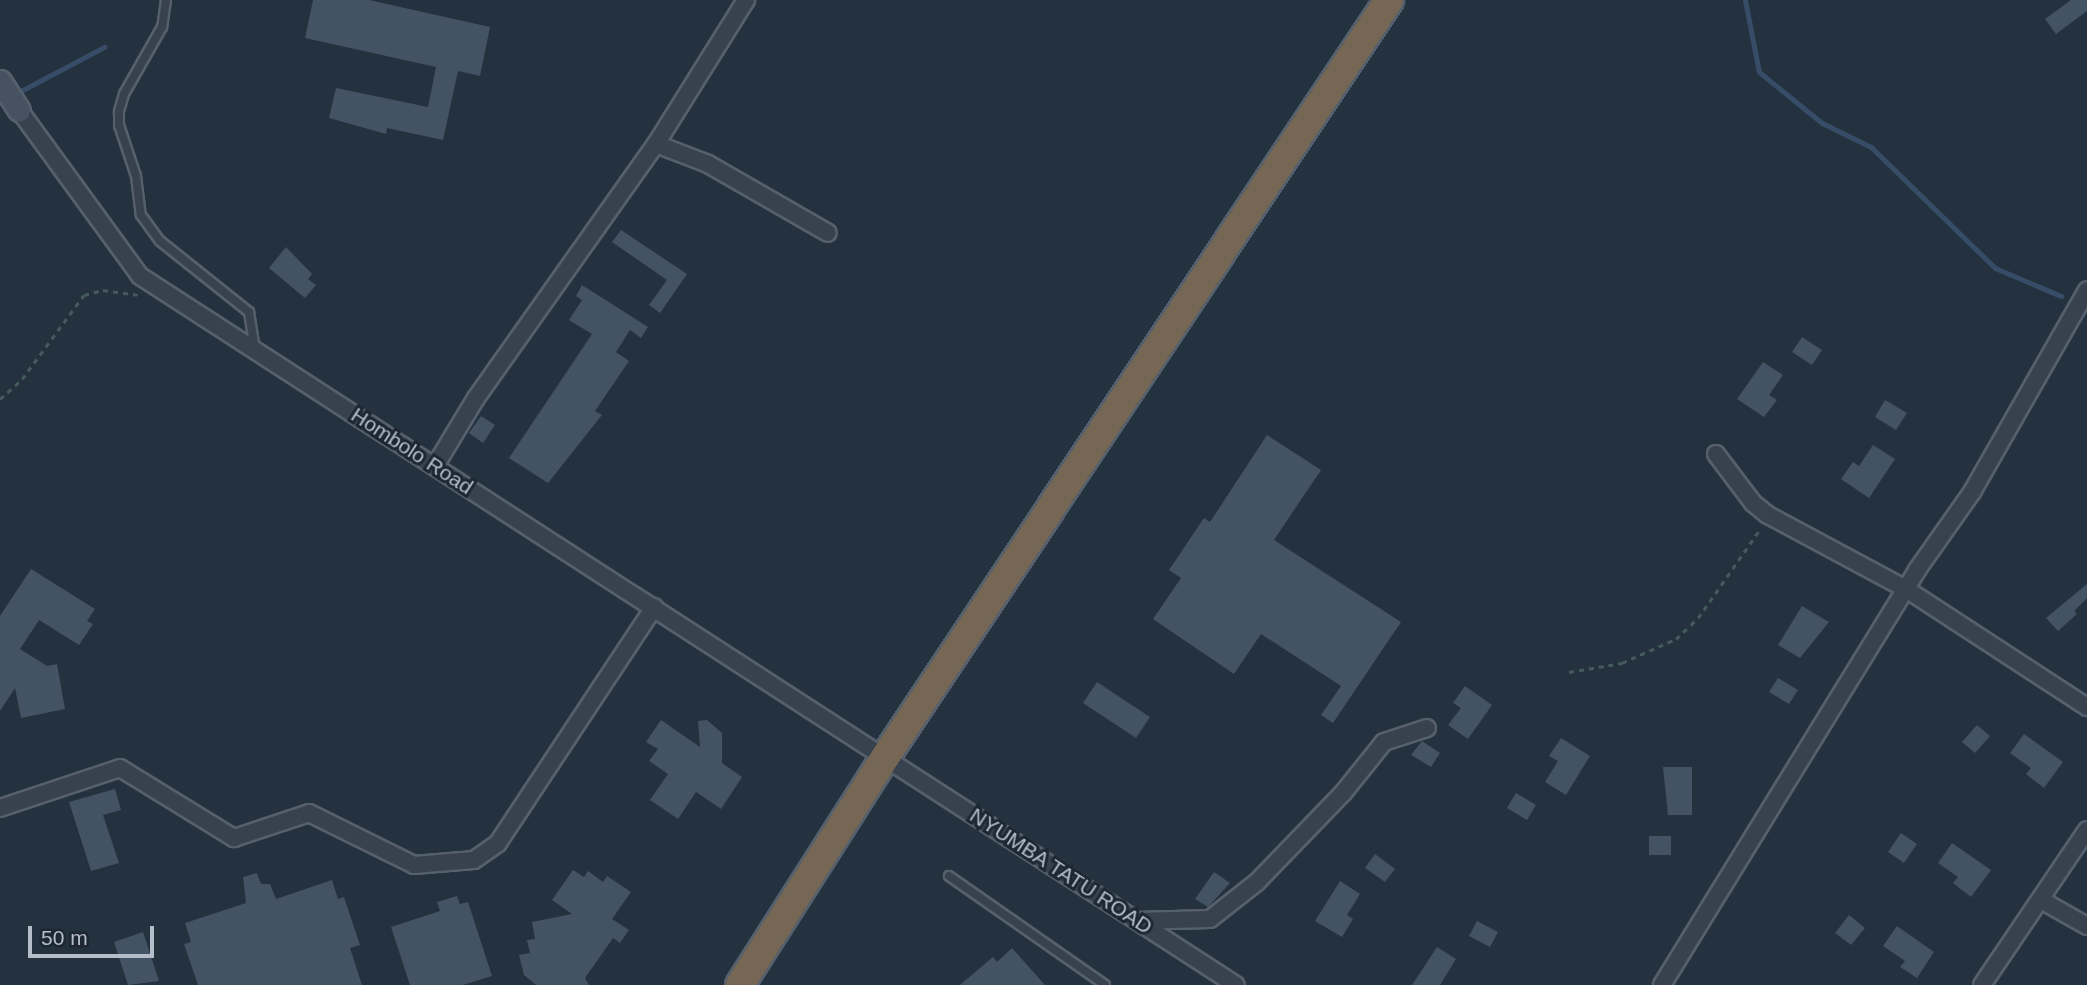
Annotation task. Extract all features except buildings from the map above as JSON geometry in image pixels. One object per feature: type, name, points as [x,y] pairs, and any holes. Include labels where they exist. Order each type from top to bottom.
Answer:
[{"type":"highway","points":[[740,985],[886,757],[1389,0]]},
{"type":"street","points":[[435,466],[476,398],[656,144],[746,0]]},
{"type":"street","name":"Hombolo Road","points":[[1,83],[140,276],[886,757]]},
{"type":"street","points":[[656,144],[708,164],[828,233]]},
{"type":"street","points":[[1662,985],[1906,589],[1972,492],[2087,290]]},
{"type":"street","points":[[1716,454],[1753,503],[1768,515],[1906,589],[2087,707]]},
{"type":"street","points":[[0,808],[120,768],[234,838],[309,813],[414,865],[474,860],[498,843],[654,607]]},
{"type":"street","points":[[1138,921],[1210,919],[1257,882],[1343,793],[1384,742],[1404,732],[1427,728]]},
{"type":"street","name":"NYUMBA TATU ROAD","points":[[886,757],[1236,985]]},
{"type":"street","points":[[1982,985],[2087,830]]},
{"type":"street","points":[[2041,900],[2087,926]]},
{"type":"lane","points":[[166,0],[162,27],[124,93],[119,112],[119,125],[136,176],[141,215],[160,241],[249,312],[255,350]]},
{"type":"lane","points":[[949,876],[1098,983]]},
{"type":"path","points":[[0,399],[22,379],[84,295],[103,290],[142,296]]},
{"type":"path","points":[[1569,672],[1622,663],[1676,639],[1698,618],[1768,515]]},
{"type":"waterway","points":[[1745,0],[1759,72],[1822,123],[1871,147],[1995,268],[2061,296]]},
{"type":"waterway","points":[[15,94],[104,47]]}]
